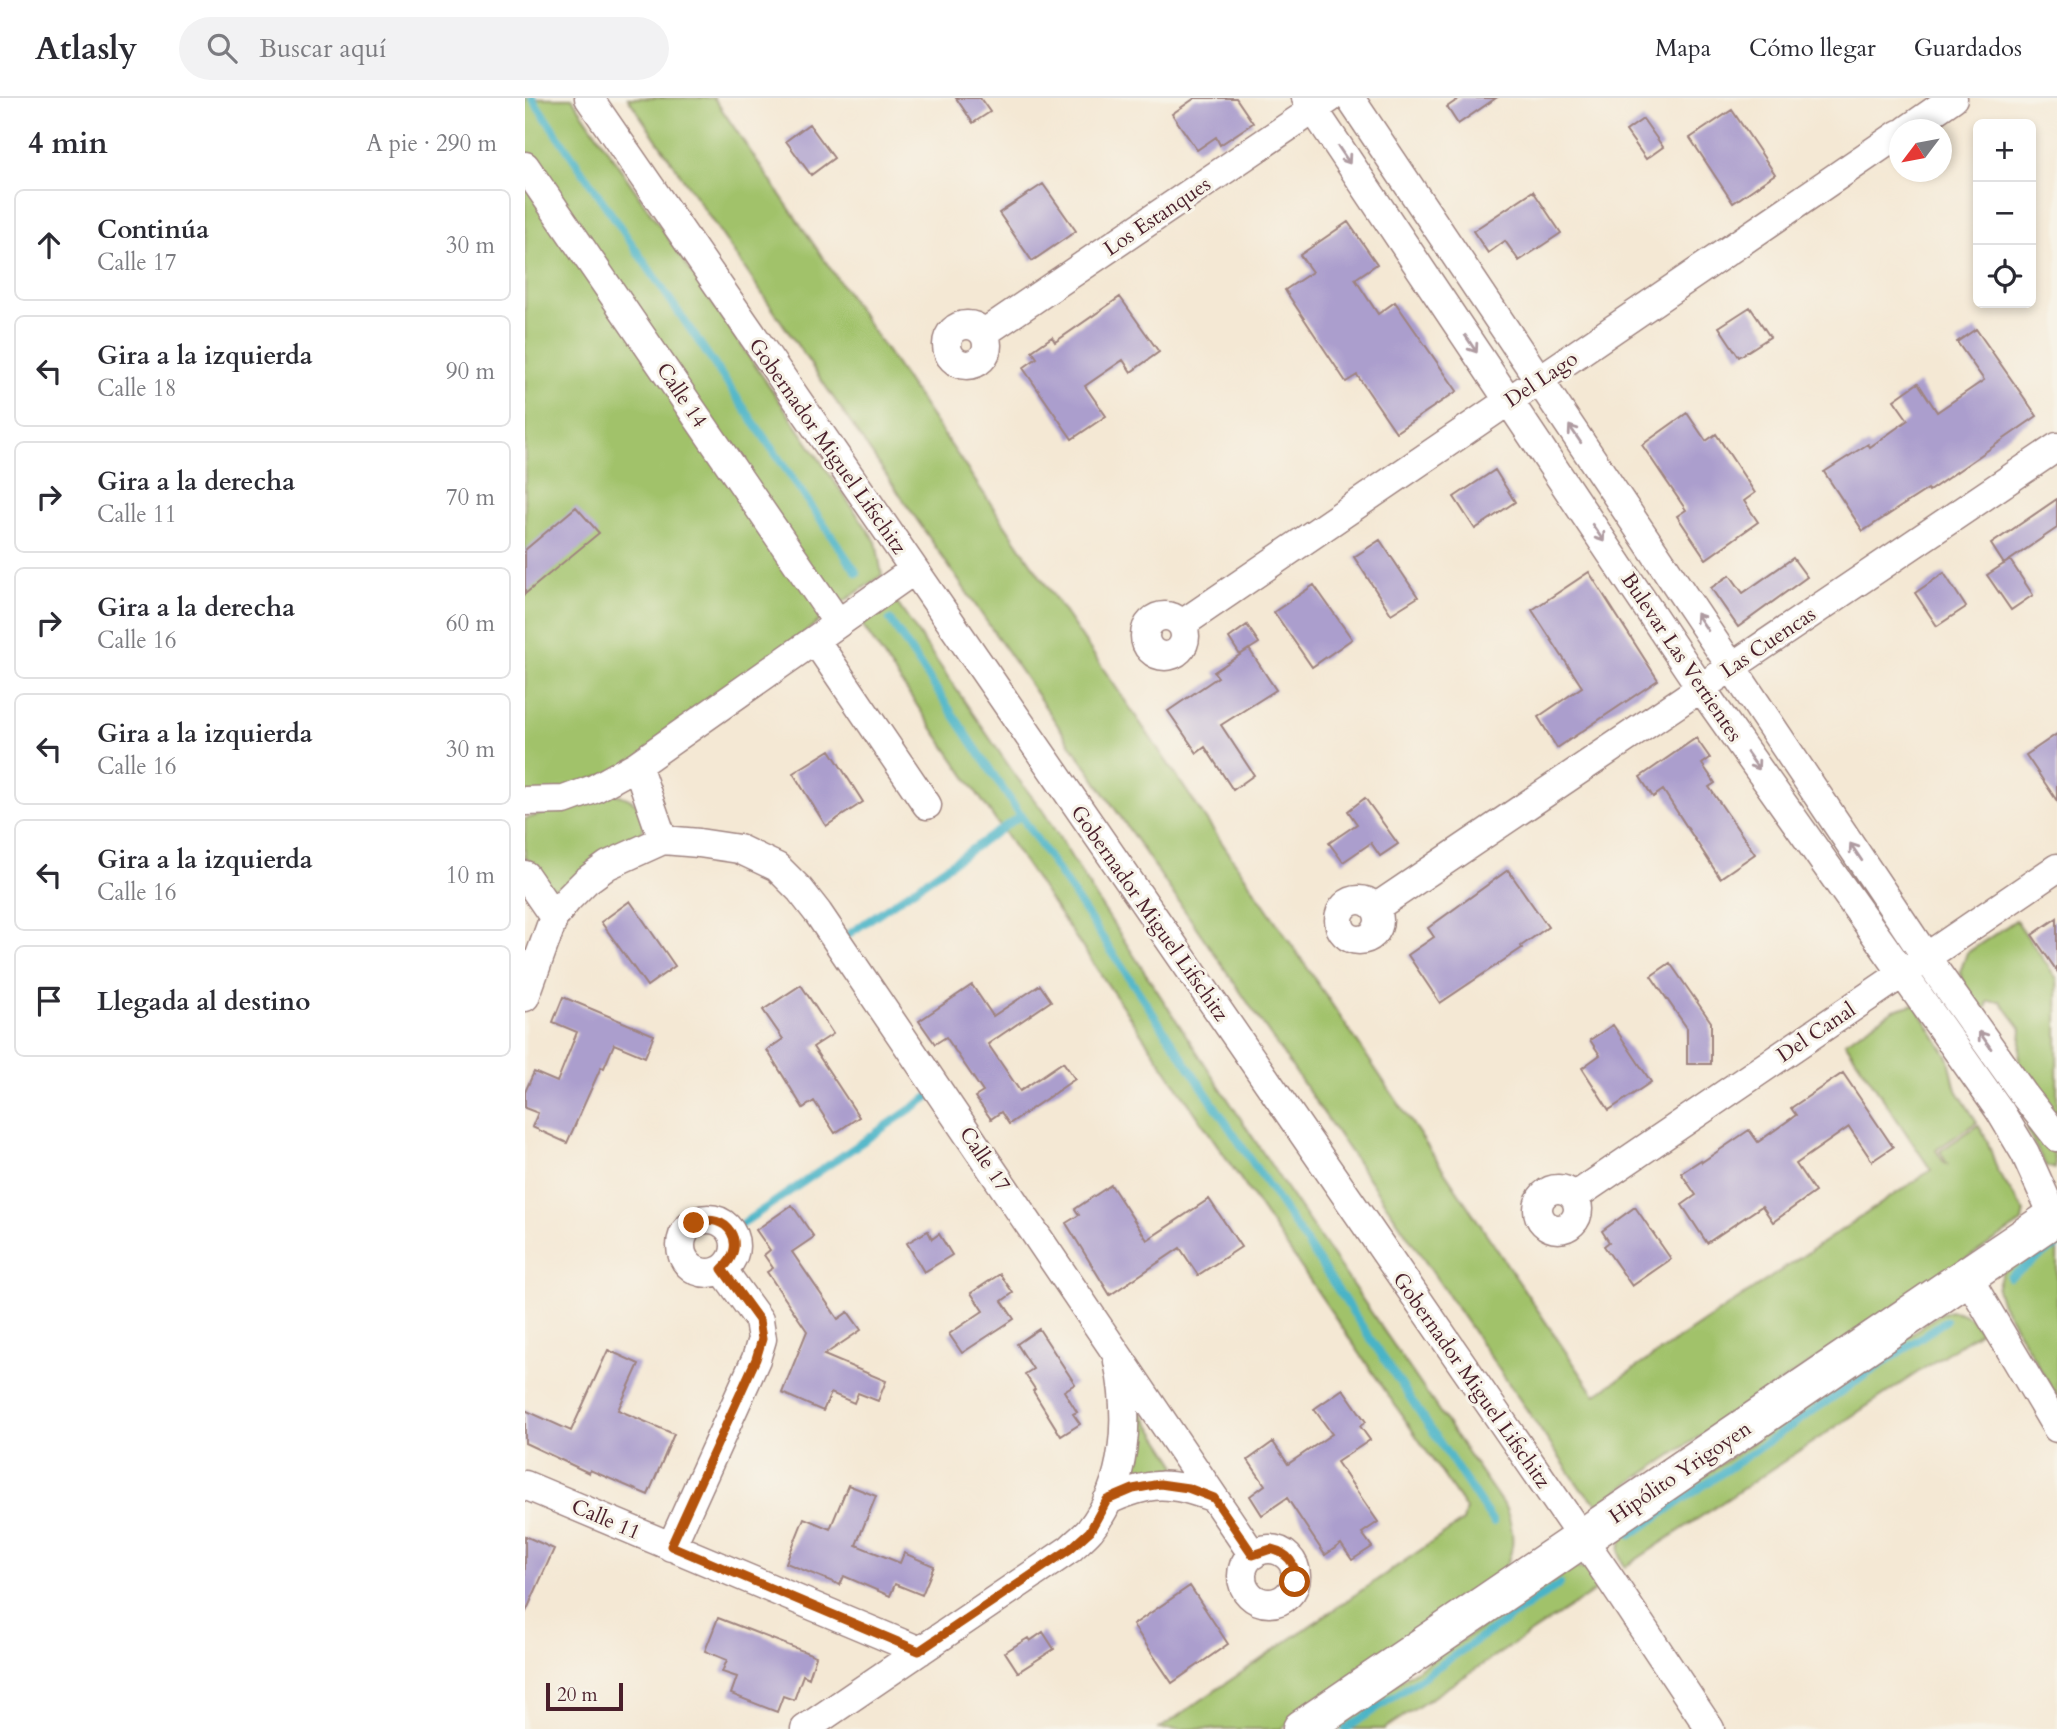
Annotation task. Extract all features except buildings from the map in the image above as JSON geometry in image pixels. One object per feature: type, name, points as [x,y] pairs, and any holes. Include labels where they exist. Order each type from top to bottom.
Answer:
[{"type":"main road","name":"Hipólito Yrigoyen","points":[[1303,1729],[2055,1216]]},
{"type":"street","name":"Gobernador Miguel Lifschitz","points":[[589,98],[1582,1539],[1710,1729]]},
{"type":"street","name":"Bulevar Las Vertientes","points":[[1350,98],[1732,667],[1915,965],[2025,1153],[2055,1216]]},
{"type":"street","points":[[1923,119],[1953,98]]},
{"type":"street","name":"Bulevar Las Vertientes","points":[[1317,102],[1509,401],[1701,688],[1915,965],[2057,1137]]},
{"type":"street","name":"Los Estanques","points":[[984,333],[1317,102]]},
{"type":"street","name":"Del Lago","points":[[1182,624],[1889,141]]},
{"type":"street","name":"Calle 14","points":[[525,166],[838,623]]},
{"type":"street","name":"Las Cuencas","points":[[1375,908],[2057,447]]},
{"type":"street","points":[[525,801],[565,800],[594,789],[638,765],[913,570]]},
{"type":"street","points":[[815,640],[927,805]]},
{"type":"street","points":[[638,765],[663,841]]},
{"type":"street","name":"Calle 17","points":[[554,917],[586,881],[608,865],[637,850],[663,841],[739,849],[777,867],[800,890],[831,932],[1253,1555]]},
{"type":"street","name":"Del Canal","points":[[1574,1197],[2057,868]]},
{"type":"street","points":[[525,875],[554,917],[525,997]]},
{"type":"street","points":[[671,1546],[756,1359],[762,1339],[759,1320],[722,1269]]},
{"type":"street","points":[[1967,1276],[2057,1429]]},
{"type":"street","points":[[805,1729],[1070,1549],[1090,1531],[1107,1500],[1120,1465],[1125,1427],[1124,1389],[1116,1352]]},
{"type":"street","points":[[1107,1500],[1133,1489],[1160,1484],[1188,1488],[1214,1498]]},
{"type":"street","name":"Calle 11","points":[[525,1485],[919,1651]]},
{"type":"green space","points":[[525,98],[572,98],[876,542],[882,575],[846,600],[637,765],[525,801]]},
{"type":"green space","points":[[628,98],[714,98],[1595,1395],[1931,1170],[1845,1042],[1894,1010],[1915,1004],[1949,1059],[1955,1087],[1977,1122],[1936,1150],[1947,1164],[1940,1151],[1978,1125],[1987,1140],[1998,1172],[2024,1211],[2022,1222],[1598,1504],[1581,1489]]},
{"type":"green space","points":[[895,600],[1015,775],[1043,811],[1097,899],[1286,1188],[1506,1509],[1510,1520],[1513,1540],[1510,1557],[1495,1584],[1281,1729],[1159,1729],[1463,1521],[1466,1509],[860,622]]},
{"type":"green space","points":[[611,793],[628,799],[640,809],[644,822],[638,840],[558,889],[547,886],[525,856],[525,819]]},
{"type":"green space","points":[[2016,920],[2057,979],[2057,1121],[2036,1086],[2018,1070],[2022,1030],[2000,1001],[1988,1001],[1984,1017],[1966,990],[1960,972],[1967,953]]},
{"type":"green space","points":[[2036,1125],[2053,1151],[2055,1169],[2046,1166],[2026,1129]]},
{"type":"green space","points":[[2057,1230],[2057,1398],[2001,1302],[1997,1289],[2002,1273]]},
{"type":"green space","points":[[1952,1311],[1969,1317],[1980,1331],[1625,1567],[1620,1556],[1620,1547],[1628,1528],[1941,1313]]},
{"type":"green space","points":[[1142,1412],[1177,1466],[1175,1469],[1143,1472],[1136,1476],[1129,1471],[1137,1414]]},
{"type":"green space","points":[[1573,1567],[1586,1568],[1601,1587],[1384,1729],[1327,1729]]},
{"type":"waterway","points":[[532,98],[857,573]]},
{"type":"waterway","points":[[890,620],[1493,1522]]},
{"type":"waterway","points":[[843,938],[1020,816]]},
{"type":"waterway","points":[[736,1228],[933,1094]]},
{"type":"waterway","points":[[2010,1277],[2057,1245]]},
{"type":"waterway","points":[[1631,1535],[1945,1321]]},
{"type":"waterway","points":[[1346,1729],[1560,1584]]},
{"type":"route","points":[[694,1223],[704,1219],[714,1220],[731,1232],[734,1252],[730,1262],[722,1269],[759,1320],[762,1339],[756,1359],[671,1546],[919,1651],[1070,1549],[1090,1531],[1107,1500],[1133,1489],[1160,1484],[1188,1488],[1214,1498],[1253,1555],[1261,1550],[1271,1549],[1287,1556],[1296,1573],[1295,1582]]}]
